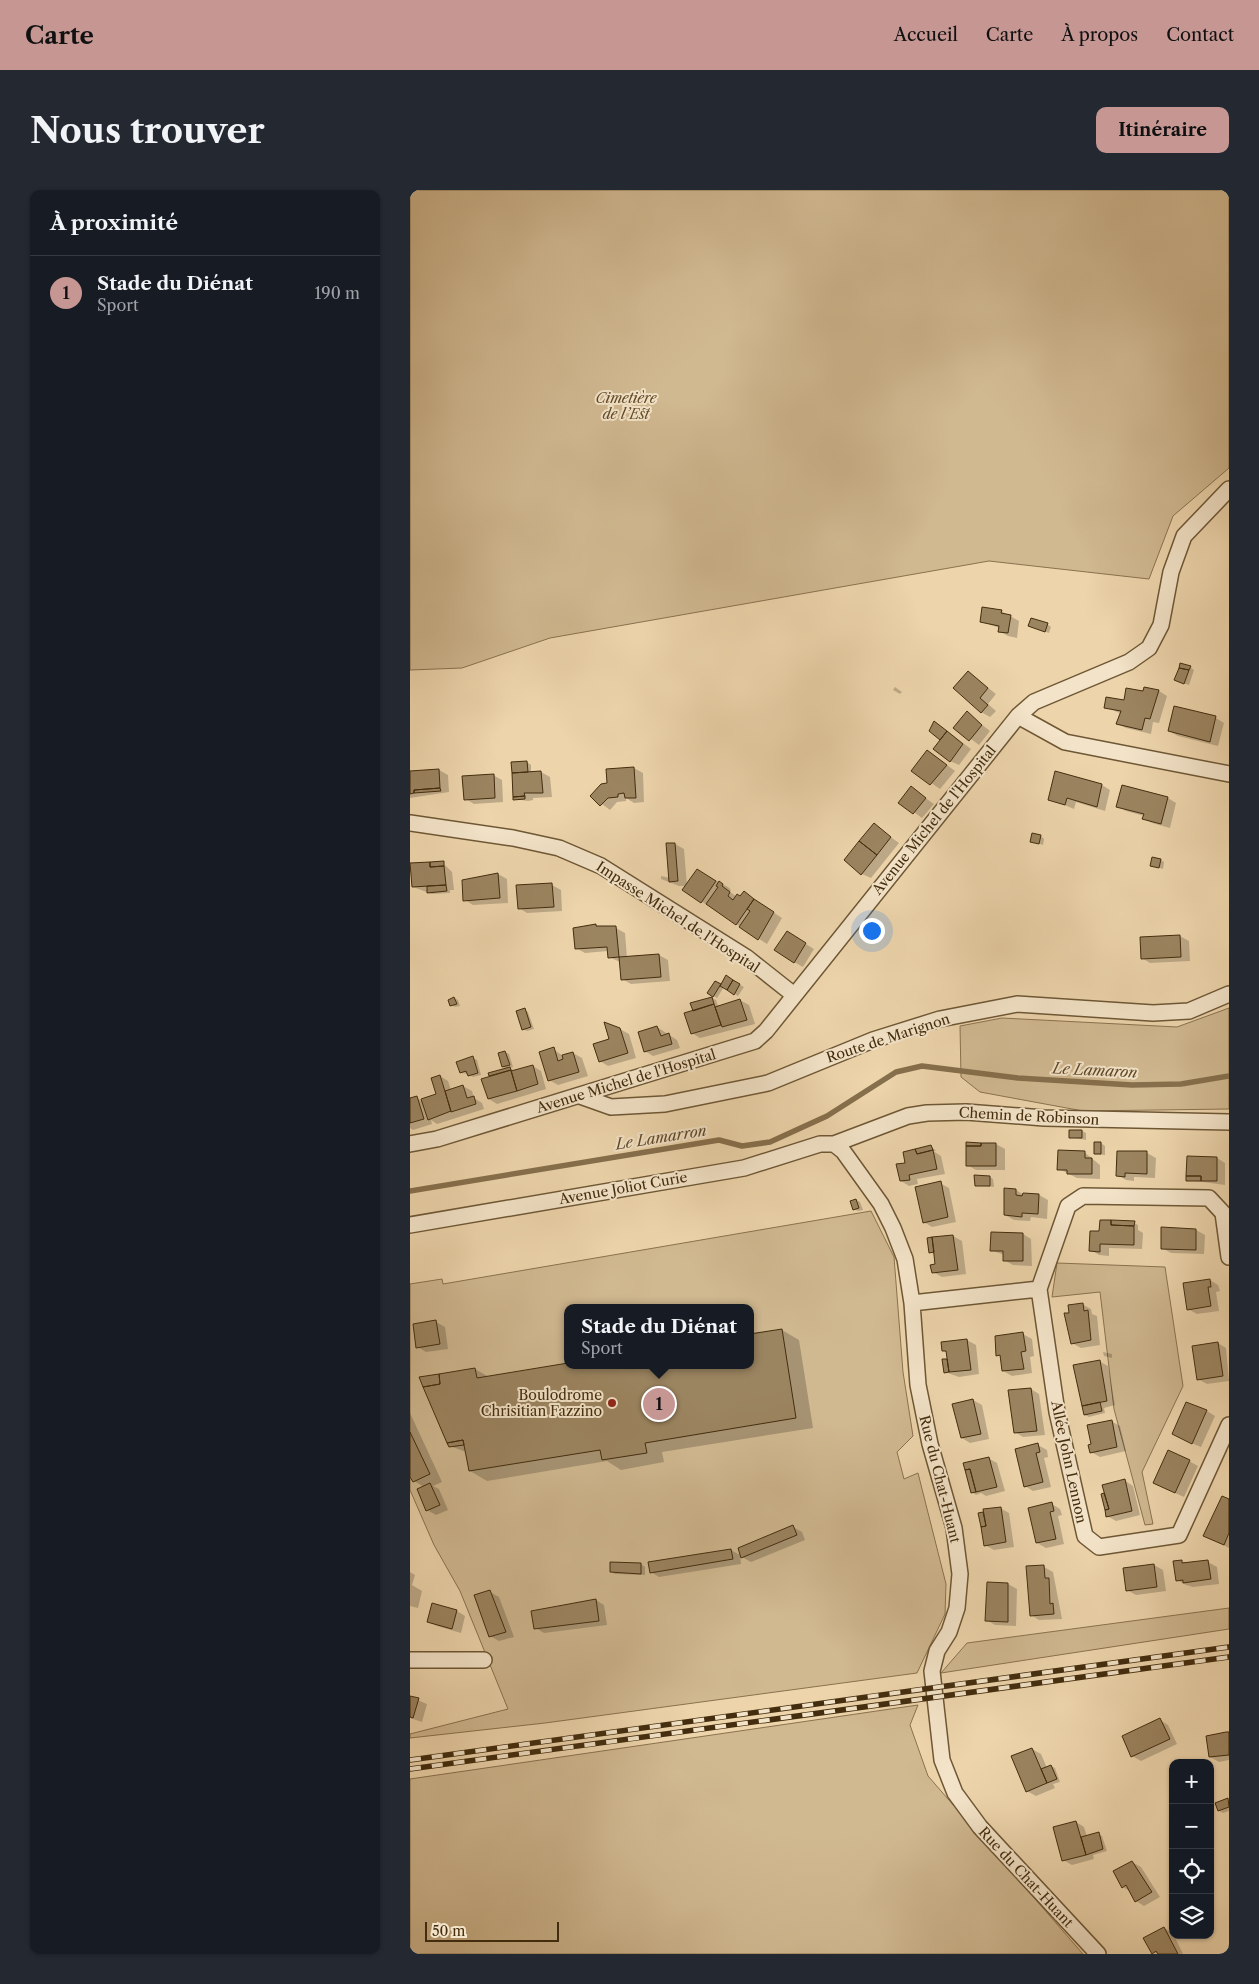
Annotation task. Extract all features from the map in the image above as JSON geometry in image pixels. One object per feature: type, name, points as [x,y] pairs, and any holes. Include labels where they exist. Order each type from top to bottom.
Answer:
[{"type":"street","name":"Avenue Michel de l'Hospital","points":[[410,1144],[437,1139],[755,1041],[766,1031],[1018,716],[1034,702],[1129,662],[1149,648],[1161,624],[1171,572],[1184,536],[1229,489]]},
{"type":"street","points":[[1018,716],[1065,742],[1229,774]]},
{"type":"street","name":"Impasse Michel de l'Hospital","points":[[410,823],[513,838],[559,848],[601,866],[746,957],[794,995]]},
{"type":"street","name":"Route de Marignon","points":[[580,1096],[611,1107],[664,1104],[768,1083],[873,1040],[940,1019],[1017,1004],[1153,1012],[1190,1011],[1229,994]]},
{"type":"street","name":"Chemin de Robinson","points":[[834,1144],[908,1116],[928,1113],[966,1112],[1044,1118],[1229,1122]]},
{"type":"street","name":"Avenue Joliot Curie","points":[[410,1224],[744,1168],[820,1144],[834,1144]]},
{"type":"street","name":"Rue du Chat-Huant","points":[[834,1144],[843,1151],[881,1204],[905,1259],[912,1303],[918,1385],[930,1444],[954,1528],[960,1574],[957,1608],[949,1632],[937,1651],[932,1671],[942,1760],[955,1793],[980,1827],[1098,1954]]},
{"type":"street","name":"Allée John Lennon","points":[[1229,1257],[1223,1213],[1209,1198],[1083,1196],[1068,1206],[1039,1289],[1057,1412],[1085,1536],[1099,1547],[1179,1535],[1229,1425]]},
{"type":"street","points":[[912,1303],[1039,1289]]},
{"type":"street","points":[[410,1660],[484,1660]]},
{"type":"green space","name":"Cimetière de l’Est","points":[[410,190],[1229,190],[1229,468],[1173,516],[1149,579],[989,561],[550,638],[462,668],[410,670]]},
{"type":"green space","points":[[1229,1008],[1229,1109],[1083,1111],[980,1092],[961,1077],[960,1026],[1002,1018],[1177,1027]]},
{"type":"green space","points":[[871,1211],[894,1257],[903,1372],[913,1436],[897,1452],[904,1479],[918,1473],[946,1584],[945,1614],[917,1673],[545,1723],[410,1738],[410,1734],[508,1709],[460,1591],[434,1545],[410,1490],[410,1284],[442,1279],[443,1284]]},
{"type":"green space","points":[[1057,1263],[1165,1267],[1183,1386],[1142,1472],[1153,1524],[1145,1525],[1114,1409],[1100,1292],[1052,1297]]},
{"type":"green space","points":[[1229,1608],[1229,1629],[941,1673],[967,1643]]},
{"type":"green space","points":[[918,1705],[910,1725],[928,1776],[1083,1954],[410,1954],[410,1779]]},
{"type":"building","points":[[982,607],[1002,610],[1001,613],[1011,615],[1008,633],[998,632],[999,626],[980,622]]},
{"type":"building","points":[[1031,618],[1048,623],[1045,632],[1028,626]]},
{"type":"building","points":[[1180,663],[1191,666],[1189,670],[1179,668]]},
{"type":"building","points":[[1179,668],[1189,670],[1184,684],[1174,680]]},
{"type":"building","points":[[968,671],[988,688],[980,698],[988,705],[981,713],[953,688]]},
{"type":"building","points":[[1144,687],[1159,690],[1150,719],[1145,718],[1142,730],[1116,724],[1121,711],[1104,708],[1106,697],[1124,700],[1126,688],[1143,691]]},
{"type":"building","points":[[1174,706],[1216,716],[1210,742],[1168,731]]},
{"type":"building","points":[[967,711],[982,725],[969,741],[953,728]]},
{"type":"building","points":[[934,721],[947,731],[940,740],[929,731]]},
{"type":"building","points":[[947,731],[963,744],[950,762],[933,749]]},
{"type":"building","points":[[927,750],[947,765],[930,785],[911,771]]},
{"type":"building","points":[[527,761],[528,772],[512,773],[511,762]]},
{"type":"building","points":[[634,767],[636,798],[625,798],[624,793],[618,794],[618,797],[608,798],[600,806],[590,796],[601,784],[607,783],[606,769]]},
{"type":"building","points":[[439,769],[440,788],[414,790],[414,793],[410,794],[410,771]]},
{"type":"building","points":[[541,771],[543,793],[524,793],[525,796],[513,797],[512,773]]},
{"type":"building","points":[[1055,771],[1102,784],[1097,807],[1067,798],[1065,805],[1048,800]]},
{"type":"building","points":[[494,774],[495,798],[464,800],[462,776]]},
{"type":"building","points":[[1122,785],[1168,797],[1161,824],[1142,819],[1144,814],[1116,807]]},
{"type":"building","points":[[911,786],[926,798],[913,814],[898,803]]},
{"type":"building","points":[[440,788],[441,791],[414,793],[414,790]]},
{"type":"building","points":[[525,796],[525,799],[513,800],[513,797]]},
{"type":"building","points":[[874,823],[891,837],[877,855],[859,841]]},
{"type":"building","points":[[1032,833],[1041,835],[1039,844],[1030,842]]},
{"type":"building","points":[[859,841],[877,855],[861,875],[844,860]]},
{"type":"building","points":[[666,843],[675,843],[678,881],[669,882]]},
{"type":"building","points":[[1152,857],[1161,859],[1159,868],[1150,866]]},
{"type":"building","points":[[444,861],[444,866],[430,867],[430,862]]},
{"type":"building","points":[[430,862],[430,867],[444,866],[446,885],[412,887],[410,863]]},
{"type":"building","points":[[697,869],[716,881],[701,903],[682,890]]},
{"type":"building","points":[[498,873],[500,898],[463,901],[462,880]]},
{"type":"building","points":[[719,881],[730,892],[728,896],[733,900],[737,894],[740,896],[744,891],[754,899],[736,925],[706,904],[718,887],[716,886]]},
{"type":"building","points":[[552,883],[554,907],[518,909],[516,885]]},
{"type":"building","points":[[446,885],[447,891],[427,893],[427,886]]},
{"type":"building","points":[[754,899],[774,912],[758,940],[739,927],[750,911],[747,909]]},
{"type":"building","points":[[596,924],[596,926],[616,926],[619,957],[608,958],[607,947],[575,949],[573,928]]},
{"type":"building","points":[[787,931],[806,943],[794,963],[774,950]]},
{"type":"building","points":[[1180,935],[1181,957],[1141,959],[1140,937]]},
{"type":"building","points":[[659,954],[661,977],[621,980],[619,957]]},
{"type":"building","points":[[726,975],[733,980],[727,990],[720,986]]},
{"type":"building","points":[[733,980],[740,984],[734,995],[727,990]]},
{"type":"building","points":[[715,981],[721,984],[713,997],[707,993]]},
{"type":"building","points":[[454,997],[457,1004],[450,1006],[448,1000]]},
{"type":"building","points":[[712,997],[714,1004],[693,1011],[690,1003]]},
{"type":"building","points":[[740,999],[747,1020],[722,1027],[715,1007]]},
{"type":"building","points":[[714,1004],[721,1025],[691,1034],[684,1013]]},
{"type":"building","points":[[525,1008],[531,1027],[522,1030],[516,1011]]},
{"type":"building","points":[[604,1022],[620,1028],[628,1053],[599,1062],[593,1044],[609,1039]]},
{"type":"building","points":[[657,1026],[661,1036],[669,1033],[672,1044],[644,1052],[638,1032]]},
{"type":"building","points":[[554,1047],[558,1061],[563,1059],[562,1055],[573,1052],[579,1072],[548,1081],[539,1052]]},
{"type":"building","points":[[505,1051],[510,1065],[502,1067],[498,1053]]},
{"type":"building","points":[[473,1056],[478,1073],[468,1076],[466,1071],[460,1073],[456,1062]]},
{"type":"building","points":[[533,1065],[538,1084],[517,1091],[511,1071]]},
{"type":"building","points":[[510,1067],[511,1070],[489,1076],[488,1073]]},
{"type":"building","points":[[511,1070],[517,1091],[488,1099],[481,1079]]},
{"type":"building","points":[[440,1075],[451,1111],[428,1120],[421,1099],[436,1094],[431,1078]]},
{"type":"building","points":[[463,1085],[467,1098],[474,1096],[476,1104],[451,1112],[445,1091]]},
{"type":"building","points":[[417,1096],[424,1119],[410,1123],[410,1098]]},
{"type":"building","points":[[1069,1130],[1082,1130],[1082,1138],[1069,1138]]},
{"type":"building","points":[[966,1142],[981,1143],[981,1146],[966,1146]]},
{"type":"building","points":[[1094,1142],[1101,1142],[1101,1154],[1094,1154]]},
{"type":"building","points":[[981,1143],[996,1143],[996,1166],[966,1166],[966,1146],[981,1146]]},
{"type":"building","points":[[931,1145],[933,1150],[917,1154],[915,1149]]},
{"type":"building","points":[[915,1149],[917,1154],[933,1150],[937,1169],[909,1175],[910,1180],[900,1181],[896,1164],[905,1163],[903,1152]]},
{"type":"building","points":[[1058,1150],[1085,1151],[1085,1158],[1092,1158],[1092,1174],[1067,1174],[1067,1170],[1057,1170]]},
{"type":"building","points":[[1117,1151],[1147,1151],[1147,1174],[1125,1173],[1125,1177],[1116,1176]]},
{"type":"building","points":[[1187,1156],[1217,1157],[1217,1181],[1201,1181],[1201,1176],[1186,1176]]},
{"type":"building","points":[[974,1175],[990,1176],[990,1186],[975,1186]]},
{"type":"building","points":[[1186,1176],[1201,1176],[1201,1181],[1186,1181]]},
{"type":"building","points":[[941,1181],[948,1217],[923,1223],[915,1187]]},
{"type":"building","points":[[1004,1188],[1016,1189],[1016,1195],[1022,1196],[1023,1193],[1039,1194],[1038,1214],[1022,1213],[1022,1217],[1004,1215]]},
{"type":"building","points":[[856,1199],[859,1208],[853,1210],[850,1201]]},
{"type":"building","points":[[1100,1220],[1111,1220],[1111,1225],[1134,1226],[1134,1245],[1100,1244],[1100,1252],[1089,1251],[1090,1231],[1099,1231]]},
{"type":"building","points":[[1111,1220],[1135,1221],[1134,1226],[1111,1225]]},
{"type":"building","points":[[1161,1227],[1196,1229],[1196,1250],[1161,1249]]},
{"type":"building","points":[[991,1232],[1023,1233],[1023,1261],[1003,1261],[1003,1251],[990,1251]]},
{"type":"building","points":[[953,1235],[958,1270],[932,1273],[930,1265],[935,1264],[932,1237]]},
{"type":"building","points":[[932,1237],[934,1252],[929,1253],[927,1238]]},
{"type":"building","points":[[1210,1279],[1211,1287],[1208,1287],[1211,1306],[1187,1310],[1183,1283]]},
{"type":"building","points":[[1083,1303],[1084,1311],[1088,1310],[1091,1340],[1071,1344],[1064,1313],[1069,1313],[1068,1305]]},
{"type":"building","points":[[436,1320],[440,1344],[416,1348],[413,1324]]},
{"type":"building","name":"Boulodrome Chrisitian Fazzino","points":[[782,1329],[796,1418],[645,1443],[647,1453],[602,1460],[600,1450],[469,1471],[463,1440],[447,1443],[423,1387],[440,1384],[439,1374],[475,1368],[477,1378],[564,1364],[564,1369],[754,1369],[754,1333]]},
{"type":"building","points":[[1023,1332],[1026,1351],[1021,1352],[1024,1369],[1002,1371],[1000,1355],[996,1356],[995,1336]]},
{"type":"building","points":[[967,1339],[971,1370],[949,1372],[946,1351],[942,1351],[941,1342]]},
{"type":"building","points":[[1218,1342],[1223,1376],[1197,1380],[1192,1346]]},
{"type":"building","points":[[942,1359],[947,1359],[949,1372],[944,1373]]},
{"type":"building","points":[[1100,1360],[1107,1401],[1082,1406],[1073,1365]]},
{"type":"building","points":[[439,1374],[440,1384],[423,1387],[419,1377]]},
{"type":"building","points":[[1031,1388],[1037,1431],[1014,1433],[1008,1390]]},
{"type":"building","points":[[973,1399],[981,1434],[961,1438],[952,1404]]},
{"type":"building","points":[[1100,1402],[1102,1411],[1084,1415],[1082,1406]]},
{"type":"building","points":[[1186,1402],[1207,1410],[1192,1444],[1172,1434]]},
{"type":"building","points":[[1112,1420],[1117,1447],[1090,1453],[1088,1445],[1091,1444],[1087,1425]]},
{"type":"building","points":[[410,1432],[430,1474],[413,1482],[410,1477]]},
{"type":"building","points":[[463,1440],[464,1445],[449,1447],[447,1443]]},
{"type":"building","points":[[1038,1443],[1040,1452],[1036,1453],[1043,1482],[1024,1487],[1015,1449]]},
{"type":"building","points":[[1168,1450],[1190,1460],[1175,1493],[1153,1483]]},
{"type":"building","points":[[989,1457],[997,1487],[976,1492],[970,1469],[965,1470],[963,1463]]},
{"type":"building","points":[[970,1469],[976,1492],[971,1493],[965,1470]]},
{"type":"building","points":[[1125,1479],[1132,1511],[1106,1517],[1105,1510],[1109,1509],[1102,1485]]},
{"type":"building","points":[[430,1483],[440,1505],[426,1511],[417,1489]]},
{"type":"building","points":[[1104,1493],[1109,1509],[1105,1510],[1101,1494]]},
{"type":"building","points":[[1222,1496],[1229,1499],[1229,1533],[1224,1545],[1203,1536]]},
{"type":"building","points":[[1052,1502],[1054,1511],[1050,1512],[1056,1539],[1036,1543],[1028,1508]]},
{"type":"building","points":[[1001,1507],[1006,1542],[984,1546],[981,1527],[986,1526],[983,1509]]},
{"type":"building","points":[[983,1512],[986,1526],[981,1527],[978,1513]]},
{"type":"building","points":[[793,1525],[797,1535],[741,1558],[738,1548]]},
{"type":"building","points":[[731,1549],[733,1559],[650,1573],[648,1562]]},
{"type":"building","points":[[1182,1560],[1182,1563],[1208,1560],[1211,1579],[1183,1583],[1183,1580],[1176,1581],[1173,1561]]},
{"type":"building","points":[[610,1562],[641,1563],[641,1574],[610,1572]]},
{"type":"building","points":[[1154,1564],[1157,1587],[1126,1591],[1123,1568]]},
{"type":"building","points":[[1044,1565],[1045,1578],[1049,1578],[1050,1604],[1053,1603],[1054,1614],[1030,1616],[1026,1566]]},
{"type":"building","points":[[987,1582],[1008,1583],[1008,1622],[985,1621]]},
{"type":"building","points":[[490,1590],[506,1632],[489,1637],[474,1595]]},
{"type":"building","points":[[596,1599],[599,1621],[534,1629],[531,1611]]},
{"type":"building","points":[[432,1603],[457,1610],[452,1629],[427,1622]]},
{"type":"building","points":[[410,1696],[419,1698],[413,1718],[410,1717]]},
{"type":"building","points":[[1160,1718],[1170,1739],[1131,1757],[1122,1736]]},
{"type":"building","points":[[1229,1732],[1229,1755],[1209,1757],[1206,1736]]},
{"type":"building","points":[[1032,1748],[1047,1783],[1026,1792],[1011,1756]]},
{"type":"building","points":[[1051,1765],[1057,1779],[1047,1783],[1041,1769]]},
{"type":"building","points":[[1228,1798],[1229,1807],[1218,1811],[1215,1803]]},
{"type":"building","points":[[1076,1821],[1086,1855],[1062,1861],[1053,1827]]},
{"type":"building","points":[[1099,1832],[1103,1849],[1086,1855],[1081,1837]]},
{"type":"building","points":[[1132,1861],[1152,1892],[1135,1902],[1126,1885],[1122,1888],[1113,1871]]},
{"type":"building","points":[[1164,1927],[1178,1954],[1158,1954],[1156,1951],[1152,1954],[1143,1938]]},
{"type":"waterway","name":"Le Lamarron","points":[[410,1191],[719,1140],[742,1146],[770,1142],[827,1116],[896,1072],[922,1066],[1018,1078],[1132,1085],[1181,1084],[1229,1076]]},
{"type":"railway","points":[[410,1760],[1229,1647]]},
{"type":"railway","points":[[410,1769],[1229,1657]]},
{"type":"place","name":"Boulodrome Chrisitian Fazzino","points":[[612,1403]]},
{"type":"place","name":"Stade du Diénat","points":[[659,1404]]},
{"type":"water label","name":"Le Lamaron","points":[[1095,1070]]}]
